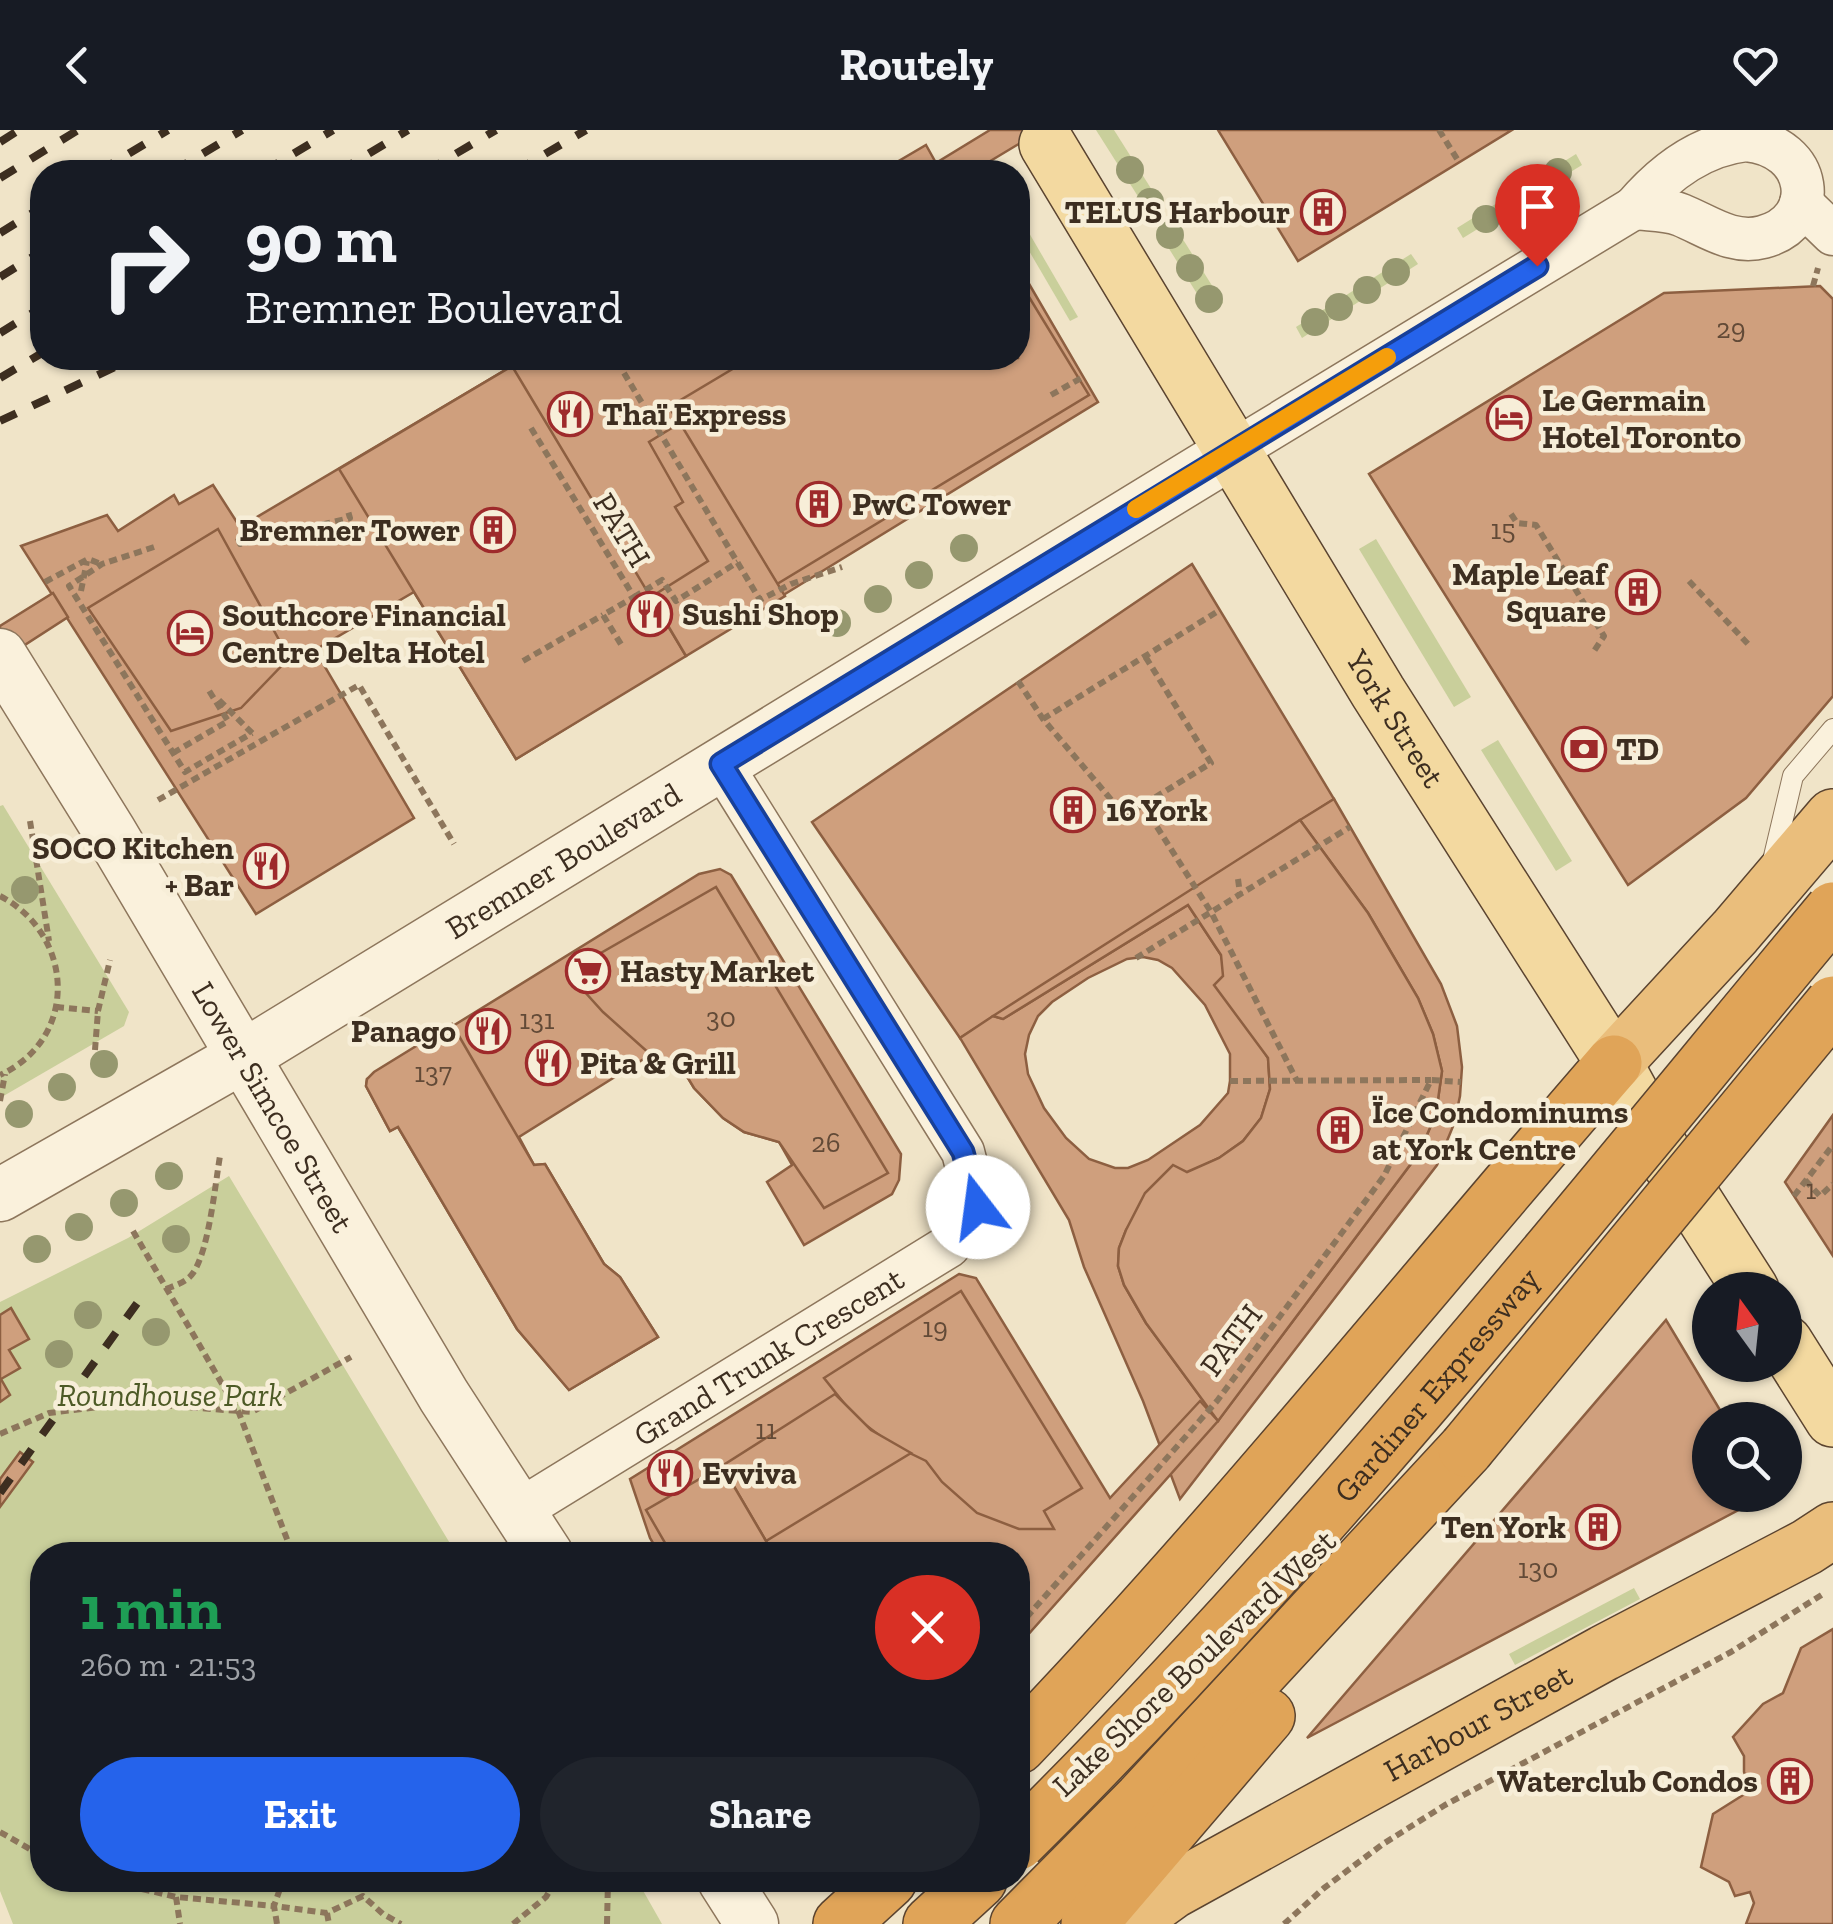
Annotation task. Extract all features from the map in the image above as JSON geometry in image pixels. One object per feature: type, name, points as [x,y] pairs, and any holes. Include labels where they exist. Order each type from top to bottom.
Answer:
[{"type":"highway","points":[[1030,1733],[1268,1470],[1614,1063],[1833,817]]},
{"type":"highway","name":"Gardiner Expressway","points":[[1030,1830],[1312,1529],[1833,910]]},
{"type":"highway","name":"Lake Shore Boulevard West","points":[[1030,1818],[1306,1565],[1833,947]]},
{"type":"highway","name":"Gardiner Expressway","points":[[1018,1924],[1142,1800],[1466,1449],[1833,1004]]},
{"type":"highway","points":[[1090,1924],[1294,1683],[1466,1449]]},
{"type":"highway","name":"Harbour Street","points":[[1127,1924],[1172,1891],[1833,1530]]},
{"type":"highway","points":[[1192,1924],[1270,1837]]},
{"type":"highway","points":[[841,1924],[876,1892]]},
{"type":"highway","points":[[912,1924],[948,1892]]},
{"type":"highway","points":[[931,1924],[966,1892]]},
{"type":"main road","name":"York Street","points":[[1047,144],[1440,791],[1614,1063],[1661,1148],[1740,1272]]},
{"type":"main road","points":[[1802,1370],[1833,1419]]},
{"type":"street","name":"Bremner Boulevard","points":[[0,1195],[244,1056],[1634,208],[1658,180],[1698,155],[1723,144],[1746,140],[1768,143],[1789,156],[1799,174],[1800,203]]},
{"type":"street","points":[[1634,208],[1669,212],[1724,236],[1751,239],[1781,229],[1800,203]]},
{"type":"street","points":[[1800,203],[1825,250]]},
{"type":"street","name":"Lower Simcoe Street","points":[[0,654],[444,1396],[539,1542]]},
{"type":"street","name":"Grand Trunk Crescent","points":[[520,1510],[949,1246],[978,1207],[963,1152],[721,764]]},
{"type":"street","points":[[732,1892],[752,1924]]},
{"type":"lane","points":[[1766,894],[1792,776],[1833,729]]},
{"type":"path","points":[[1439,130],[1459,162]]},
{"type":"path","points":[[1813,286],[1825,250]]},
{"type":"path","points":[[624,373],[760,600],[790,584],[842,567]]},
{"type":"path","points":[[1051,395],[1083,377]]},
{"type":"path","name":"PATH","points":[[532,428],[634,597],[603,615],[622,646]]},
{"type":"path","points":[[238,538],[240,544],[350,518],[348,511]]},
{"type":"path","points":[[1511,514],[1516,524],[1536,524],[1604,636],[1594,651]]},
{"type":"path","points":[[154,546],[102,564],[69,586],[185,772],[252,734]]},
{"type":"path","points":[[45,582],[88,559],[102,564]]},
{"type":"path","points":[[81,591],[88,559]]},
{"type":"path","points":[[634,597],[662,580],[676,602],[738,562]]},
{"type":"path","points":[[1689,581],[1748,644]]},
{"type":"path","points":[[1043,720],[1220,610]]},
{"type":"path","points":[[523,662],[603,615]]},
{"type":"path","points":[[1018,682],[1043,720],[1125,816],[1212,763],[1146,656]]},
{"type":"path","points":[[158,800],[359,685],[454,844]]},
{"type":"path","points":[[173,753],[228,721],[208,689],[260,742]]},
{"type":"path","points":[[1143,804],[1211,912],[1297,1081]]},
{"type":"path","points":[[0,1101],[3,1074],[32,1052],[43,1038],[56,1006],[58,983],[30,820]]},
{"type":"path","points":[[1136,958],[1238,891],[1350,826]]},
{"type":"path","points":[[1238,879],[1238,891]]},
{"type":"path","points":[[0,896],[34,920],[49,942]]},
{"type":"path","points":[[96,1050],[98,1011],[110,960]]},
{"type":"path","points":[[56,1006],[98,1011]]},
{"type":"path","name":"PATH","points":[[1030,1613],[1217,1401],[1384,1176],[1431,1080]]},
{"type":"path","points":[[1230,1081],[1461,1082]]},
{"type":"path","points":[[1794,1196],[1833,1145]]},
{"type":"path","points":[[166,1289],[186,1280],[195,1270],[212,1210],[220,1156]]},
{"type":"path","points":[[1806,1180],[1820,1196],[1833,1184]]},
{"type":"path","points":[[132,1231],[239,1413],[288,1542]]},
{"type":"path","points":[[0,1434],[49,1413],[132,1403],[239,1413],[262,1408],[351,1357]]},
{"type":"path","points":[[1284,1924],[1324,1888],[1430,1814],[1731,1652],[1833,1588]]},
{"type":"path","points":[[0,1832],[30,1849]]},
{"type":"path","points":[[155,1892],[327,1913],[363,1896],[402,1924]]},
{"type":"path","points":[[277,1924],[274,1906],[279,1892]]},
{"type":"path","points":[[513,1924],[549,1892]]},
{"type":"path","points":[[607,1924],[608,1892]]},
{"type":"path","points":[[176,1897],[180,1924]]},
{"type":"path","points":[[327,1913],[329,1924]]},
{"type":"green space","points":[[1096,130],[1114,130],[1164,209],[1151,217]]},
{"type":"green space","points":[[1576,154],[1582,165],[1463,238],[1457,228]]},
{"type":"green space","points":[[1172,222],[1223,303],[1209,313],[1158,231]]},
{"type":"green space","points":[[1030,235],[1078,317],[1070,321],[1030,253]]},
{"type":"green space","points":[[1411,254],[1418,264],[1302,338],[1296,327]]},
{"type":"green space","points":[[1376,539],[1471,697],[1454,707],[1359,549]]},
{"type":"green space","points":[[1498,740],[1572,861],[1556,871],[1481,750]]},
{"type":"green space","points":[[3,805],[129,1012],[124,1026],[0,1098],[0,806]]},
{"type":"green space","name":"Roundhouse Park","points":[[229,1176],[449,1542],[30,1542],[30,1892],[644,1892],[662,1924],[13,1924],[0,1891],[0,1302],[128,1238]]},
{"type":"green space","points":[[1634,1588],[1640,1599],[1515,1665],[1509,1654]]},
{"type":"building","points":[[990,130],[1042,130],[992,160],[941,160]]},
{"type":"building","name":"TELUS Harbour","points":[[1218,130],[1512,130],[1298,261]]},
{"type":"building","points":[[926,145],[934,160],[900,160]]},
{"type":"building","points":[[1030,286],[1098,402],[516,759],[414,592],[315,650],[414,818],[256,914],[21,546],[107,515],[118,531],[174,495],[179,504],[213,485],[240,527],[505,370],[1030,370]]},
{"type":"building","name":"Maple Leaf Square","points":[[1820,286],[1833,299],[1833,696],[1746,798],[1628,885],[1369,474],[1664,293]]},
{"type":"building","name":"PwC Tower","points":[[1030,299],[1089,395],[777,584],[669,407],[731,370],[1030,370]]},
{"type":"building","name":"Bremner Tower","points":[[505,370],[514,370],[686,656],[516,759],[339,469]]},
{"type":"building","points":[[680,423],[785,596],[686,656],[651,597],[708,561],[675,507],[683,502],[649,442]]},
{"type":"building","name":"Southcore Financial Centre Delta Hotel","points":[[218,529],[289,658],[241,708],[171,731],[88,608]]},
{"type":"building","name":"16 York","points":[[1192,564],[1334,799],[960,1038],[812,822]]},
{"type":"building","points":[[53,593],[68,617],[0,661],[0,626]]},
{"type":"building","points":[[1334,799],[1441,984],[1457,1026],[1462,1067],[1460,1096],[1454,1124],[1437,1165],[1180,1499],[1143,1401],[1084,1267],[1069,1220],[960,1038],[993,1016],[1003,1019],[1188,905],[1221,955],[1230,996],[1268,1058],[1270,1089],[1261,1118],[1243,1141],[1219,1158],[1165,1184],[1143,1205],[1126,1230],[1118,1266],[1146,1323],[1218,1421],[1419,1153],[1436,1114],[1442,1071],[1433,1034],[1418,998],[1368,913],[1300,820]],"holes":[[[1127,959],[1158,960],[1172,968],[1205,1005],[1230,1054],[1228,1093],[1200,1125],[1148,1160],[1128,1168],[1115,1168],[1089,1159],[1066,1138],[1044,1108],[1028,1074],[1025,1054],[1038,1016],[1052,1002]]]},
{"type":"building","name":"Ïce Condominums at York Centre","points":[[1300,820],[1368,913],[1418,998],[1433,1034],[1442,1071],[1436,1114],[1419,1153],[1218,1421],[1146,1323],[1118,1266],[1119,1248],[1145,1193],[1173,1165],[1187,1172],[1219,1158],[1243,1141],[1261,1118],[1270,1089],[1268,1058],[1214,985],[1223,976],[1221,955],[1188,905],[1003,1019],[993,1016]]},
{"type":"building","points":[[720,869],[731,875],[901,1154],[899,1180],[892,1194],[804,1245],[767,1182],[792,1165],[779,1142],[744,1132],[723,1118],[694,1088],[682,1068],[660,1063],[650,1055],[519,1137],[534,1165],[545,1164],[604,1264],[620,1277],[658,1337],[569,1390],[517,1329],[398,1127],[390,1131],[366,1086],[367,1079],[699,874]]},
{"type":"building","points":[[716,887],[888,1173],[824,1208],[779,1142],[744,1132],[723,1118],[694,1088],[682,1068],[660,1063],[603,1012],[584,991],[573,969]]},
{"type":"building","points":[[452,1024],[534,1165],[545,1164],[604,1264],[620,1277],[658,1337],[569,1390],[517,1329],[398,1127],[390,1131],[366,1086],[374,1072]]},
{"type":"building","points":[[1833,1115],[1833,1256],[1785,1182]]},
{"type":"building","points":[[959,1274],[976,1278],[1110,1498],[1200,1401],[1218,1421],[1030,1632],[1030,1542],[652,1542],[630,1479]]},
{"type":"building","points":[[961,1291],[1082,1488],[1044,1511],[1054,1529],[1019,1529],[977,1513],[942,1482],[926,1461],[891,1444],[855,1417],[824,1378]]},
{"type":"building","points":[[11,1308],[29,1339],[9,1350],[20,1368],[1,1379],[10,1395],[0,1402],[0,1315]]},
{"type":"building","name":"Ten York","points":[[1666,1320],[1692,1363],[1692,1382],[1703,1382],[1715,1402],[1692,1402],[1692,1512],[1735,1512],[1307,1738]]},
{"type":"building","points":[[835,1394],[871,1430],[911,1453],[766,1541],[722,1466]]},
{"type":"building","points":[[20,1452],[33,1462],[0,1507],[0,1479]]},
{"type":"building","points":[[722,1466],[766,1542],[664,1542],[646,1510]]},
{"type":"building","name":"Waterclub Condos","points":[[1833,1629],[1833,1924],[1746,1924],[1754,1903],[1750,1892],[1735,1896],[1729,1882],[1701,1867],[1713,1814],[1751,1790],[1744,1772],[1744,1756],[1733,1737],[1763,1704],[1783,1693],[1801,1648]]},
{"type":"railway","points":[[0,142],[19,130]]},
{"type":"railway","points":[[0,178],[78,130]]},
{"type":"railway","points":[[118,160],[168,130]]},
{"type":"railway","points":[[192,160],[242,130]]},
{"type":"railway","points":[[283,160],[333,130]]},
{"type":"railway","points":[[358,160],[408,130]]},
{"type":"railway","points":[[445,160],[496,130]]},
{"type":"railway","points":[[535,160],[586,130]]},
{"type":"railway","points":[[0,233],[30,214]]},
{"type":"railway","points":[[0,277],[30,258]]},
{"type":"railway","points":[[0,333],[30,314]]},
{"type":"railway","points":[[0,378],[30,360]]},
{"type":"railway","points":[[0,421],[108,370]]},
{"type":"railway","points":[[0,1493],[143,1295]]},
{"type":"slow traffic","points":[[1136,509],[1387,357]]},
{"type":"place","name":"TELUS Harbour","points":[[1323,212]]},
{"type":"place","name":"Thaï Express","points":[[570,414]]},
{"type":"place","name":"Le Germain Hotel Toronto","points":[[1509,418]]},
{"type":"place","name":"PwC Tower","points":[[819,504]]},
{"type":"place","name":"Bremner Tower","points":[[493,530]]},
{"type":"place","name":"Maple Leaf Square","points":[[1638,592]]},
{"type":"place","name":"Sushi Shop","points":[[650,614]]},
{"type":"place","name":"Southcore Financial Centre Delta Hotel","points":[[190,633]]},
{"type":"place","name":"TD","points":[[1584,749]]},
{"type":"place","name":"16 York","points":[[1073,810]]},
{"type":"place","name":"SOCO Kitchen + Bar","points":[[266,866]]},
{"type":"place","name":"Hasty Market","points":[[588,971]]},
{"type":"place","name":"Panago","points":[[488,1031]]},
{"type":"place","name":"Pita & Grill","points":[[548,1063]]},
{"type":"place","name":"Ïce Condominums at York Centre","points":[[1340,1130]]},
{"type":"place","name":"Evviva","points":[[670,1473]]},
{"type":"place","name":"Ten York","points":[[1598,1527]]},
{"type":"place","name":"Waterclub Condos","points":[[1790,1781]]},
{"type":"route","points":[[978,1207],[963,1152],[721,764],[1537,266]]}]
